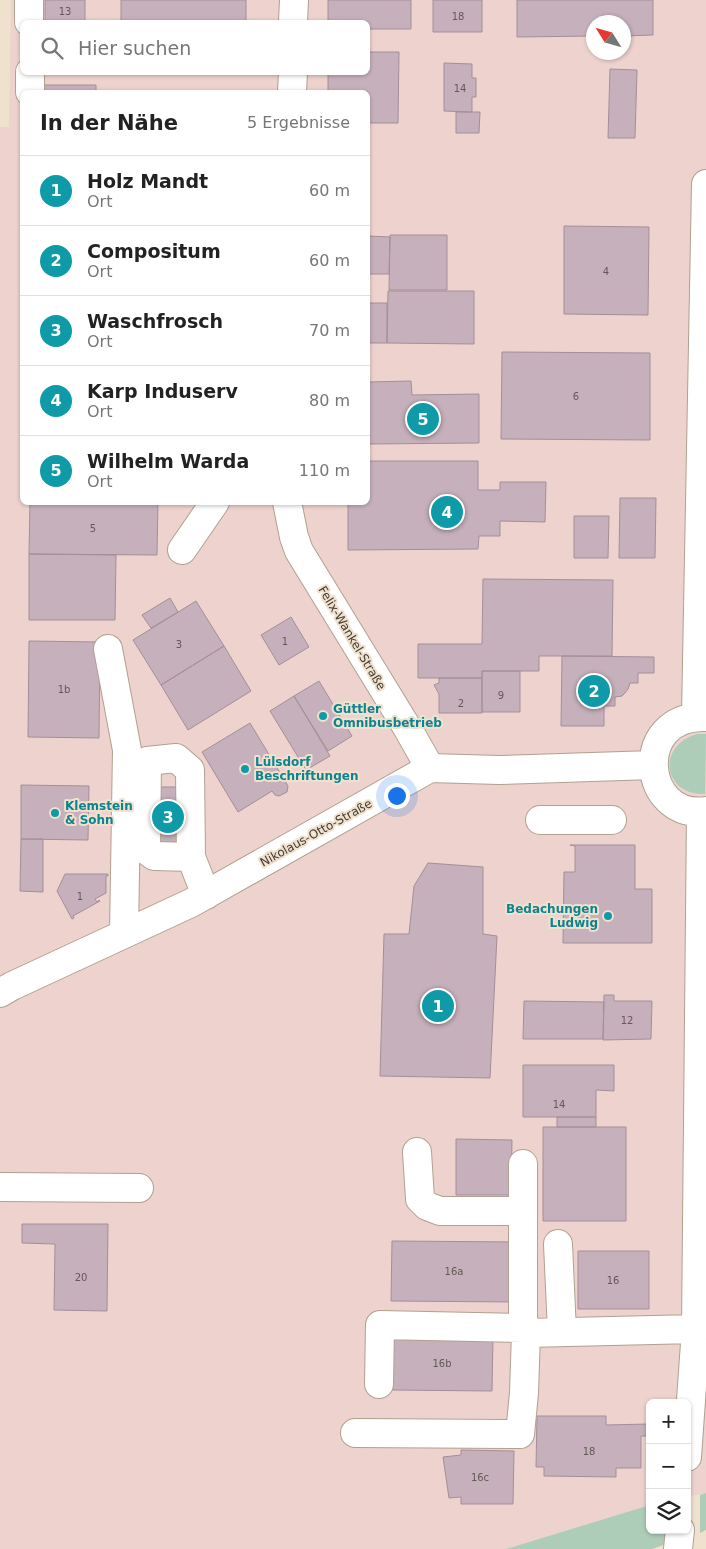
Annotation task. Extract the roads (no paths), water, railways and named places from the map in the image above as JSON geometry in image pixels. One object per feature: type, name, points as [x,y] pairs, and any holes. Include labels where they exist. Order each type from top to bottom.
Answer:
[{"type":"street","points":[[29,0],[29,20]]},
{"type":"street","points":[[293,20],[294,0]]},
{"type":"street","points":[[30,75],[30,90]]},
{"type":"street","points":[[292,75],[292,90]]},
{"type":"street","points":[[688,1444],[696,1329],[703,812],[686,810],[673,803],[662,793],[655,780],[653,765],[655,751],[660,738],[670,727],[682,720],[701,716],[706,184]]},
{"type":"street","points":[[182,550],[213,505]]},
{"type":"street","name":"Felix-Wankel-Straße","points":[[289,505],[294,537],[299,551],[430,768]]},
{"type":"street","points":[[108,649],[127,750],[124,934]]},
{"type":"street","points":[[430,768],[499,770],[653,765]]},
{"type":"street","name":"Nikolaus-Otto-Straße","points":[[0,993],[206,895],[430,768]]},
{"type":"street","points":[[540,820],[612,820]]},
{"type":"street","points":[[191,857],[206,895]]},
{"type":"street","points":[[417,1152],[420,1199],[427,1206],[440,1211],[523,1211]]},
{"type":"street","points":[[355,1432],[520,1434],[524,1393],[525,1331],[523,1318],[524,1164]]},
{"type":"street","points":[[0,1187],[139,1188]]},
{"type":"street","points":[[558,1244],[562,1332]]},
{"type":"street","points":[[379,1384],[380,1325],[562,1332],[696,1329]]},
{"type":"street","points":[[678,1549],[680,1534]]},
{"type":"place","name":"Wilhelm Warda","points":[[423,419]]},
{"type":"place","name":"Karp Induserv","points":[[447,512]]},
{"type":"place","name":"Compositum","points":[[594,691]]},
{"type":"place","name":"Güttler Omnibusbetrieb","points":[[323,716]]},
{"type":"place","name":"Lülsdorf Beschriftungen","points":[[245,769]]},
{"type":"place","name":"Klemstein & Sohn","points":[[55,813]]},
{"type":"place","name":"Waschfrosch","points":[[168,817]]},
{"type":"place","name":"Bedachungen Ludwig","points":[[608,916]]},
{"type":"place","name":"Holz Mandt","points":[[438,1006]]}]
